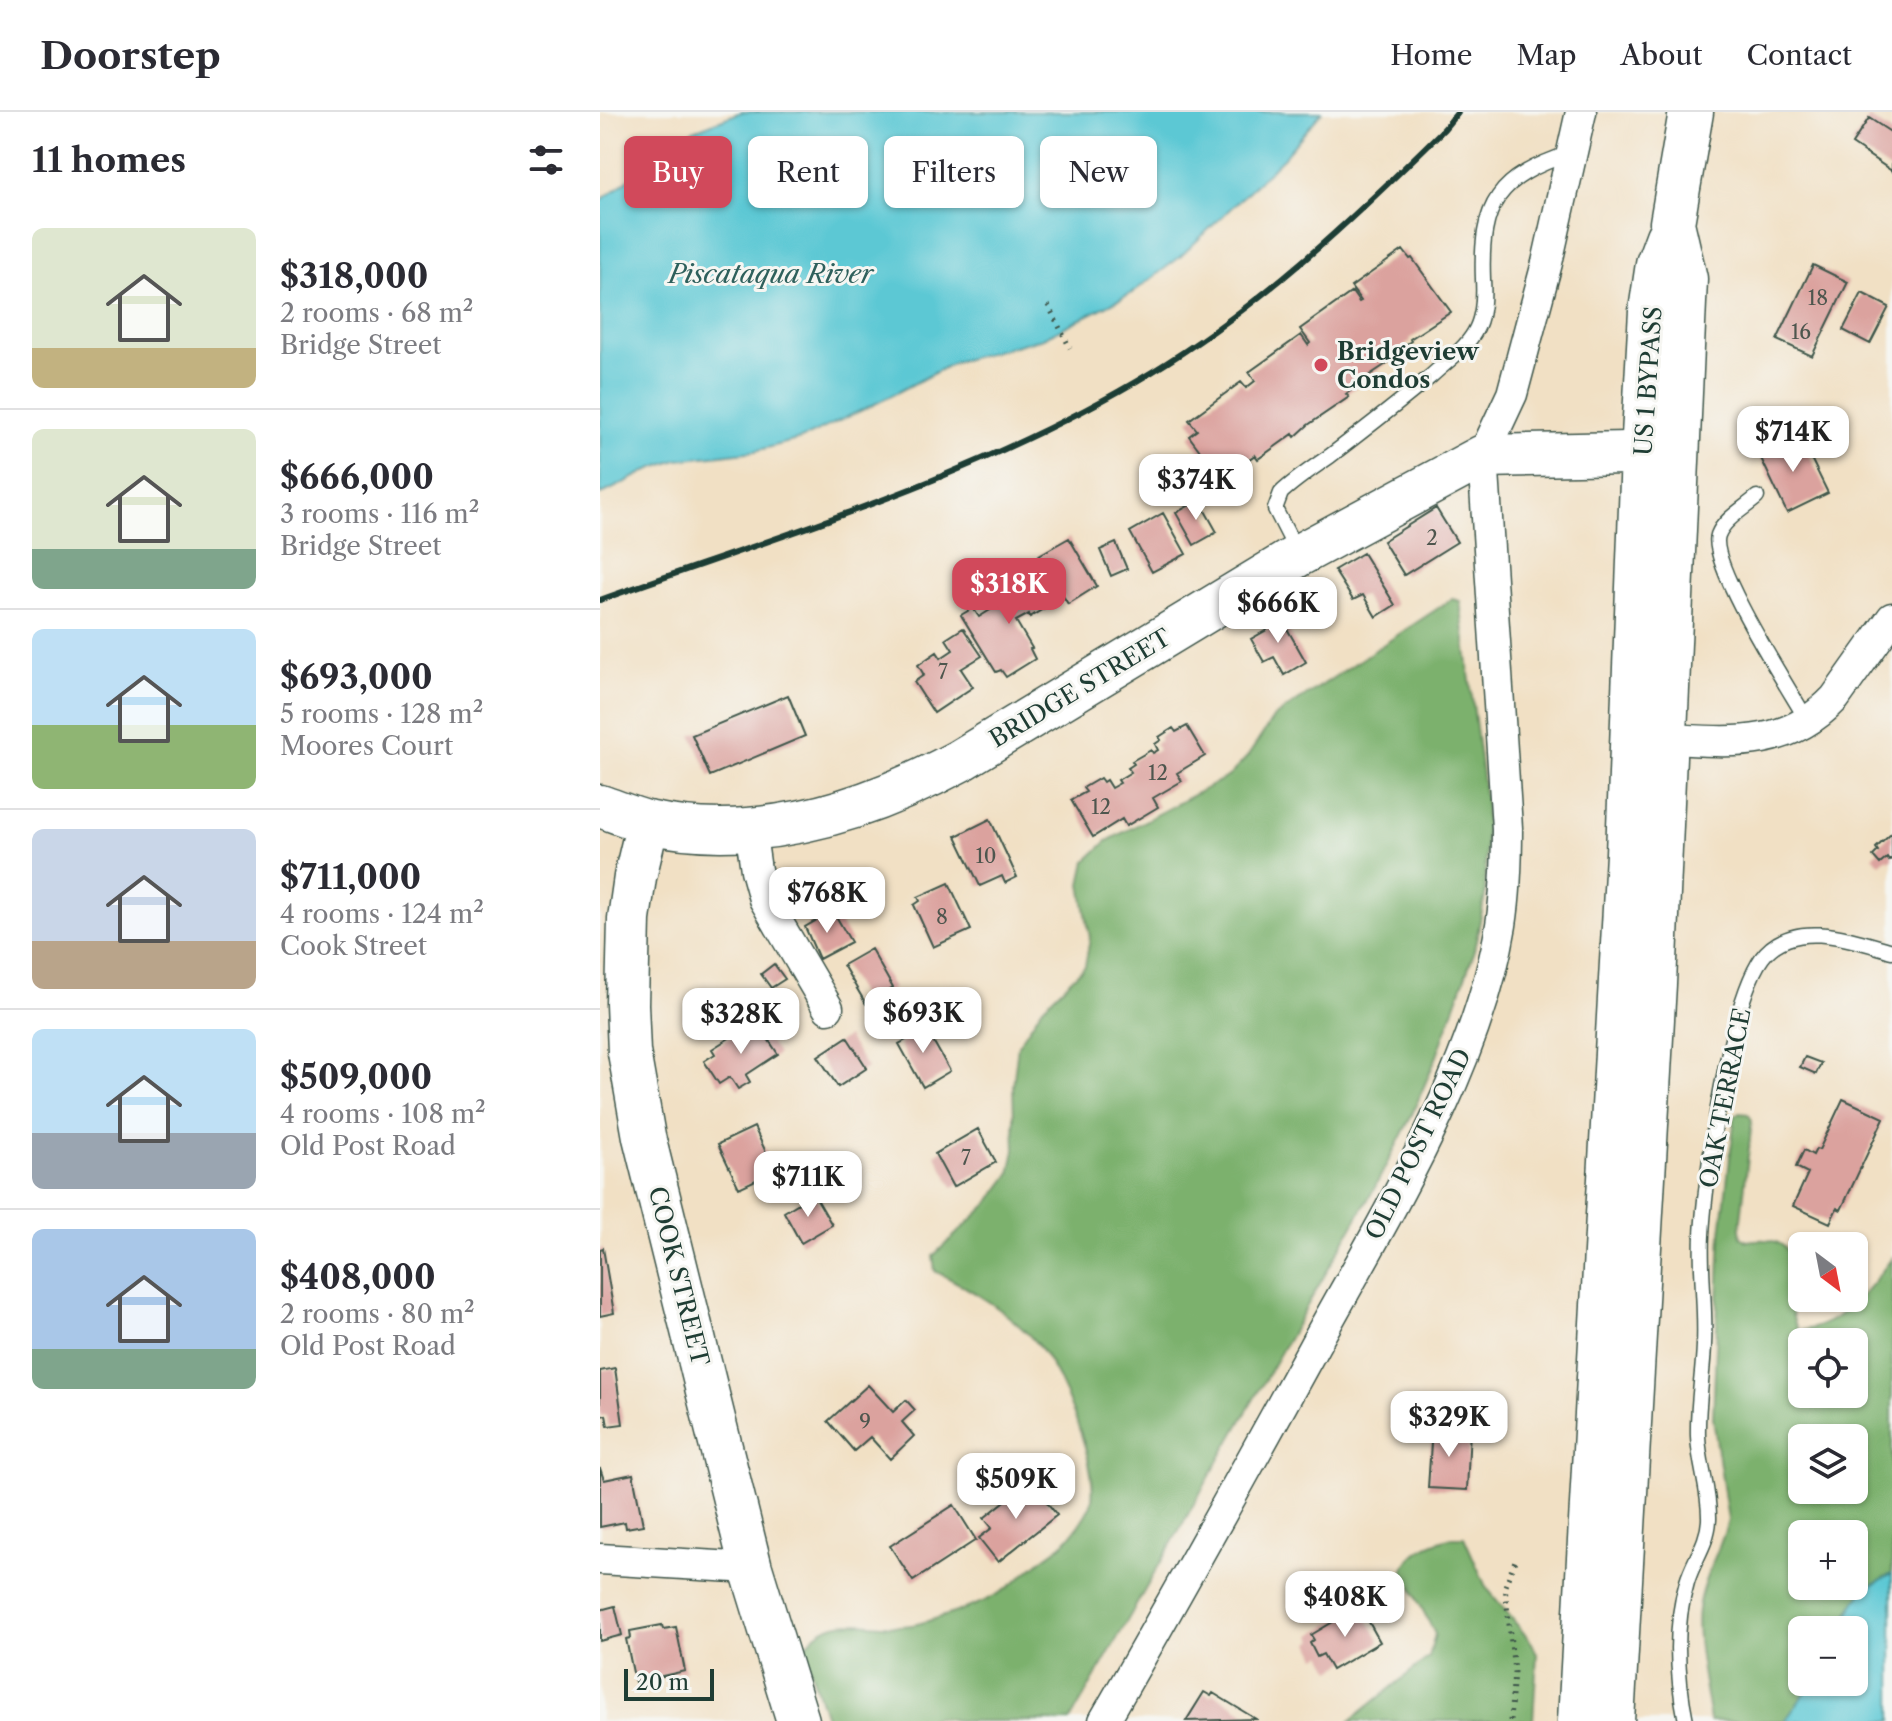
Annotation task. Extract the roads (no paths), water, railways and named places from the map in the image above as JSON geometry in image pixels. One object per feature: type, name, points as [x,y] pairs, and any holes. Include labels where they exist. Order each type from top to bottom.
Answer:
[{"type":"main road","points":[[1612,1721],[1654,1000],[1648,738],[1660,453],[1685,279],[1672,223],[1691,112]]},
{"type":"main road","name":"US 1 BYPASS","points":[[1648,738],[1639,541],[1660,453]]},
{"type":"main road","points":[[1580,1721],[1628,854],[1648,738]]},
{"type":"street","points":[[1483,456],[1512,394],[1547,263],[1581,112]]},
{"type":"street","name":"BRIDGE STREET","points":[[600,806],[648,822],[711,829],[750,828],[823,818],[868,804],[919,783],[1299,555],[1483,456],[1660,453]]},
{"type":"street","name":"OLD POST ROAD","points":[[1104,1721],[1391,1206],[1452,1082],[1487,981],[1500,928],[1507,879],[1507,828],[1483,456]]},
{"type":"street","points":[[1648,738],[1763,740],[1808,722],[1835,698],[1892,618]]},
{"type":"street","name":"COOK STREET","points":[[648,822],[629,919],[629,1052],[644,1137],[751,1568],[798,1721]]},
{"type":"street","points":[[750,828],[764,899],[828,1008]]},
{"type":"street","points":[[600,1559],[751,1568]]},
{"type":"lane","points":[[1299,555],[1275,509],[1281,493],[1405,397],[1467,344],[1477,329],[1481,314],[1484,233],[1493,202],[1509,185],[1534,168],[1571,153]]},
{"type":"lane","points":[[1757,497],[1728,522],[1718,535],[1717,549],[1727,578],[1808,722]]},
{"type":"lane","name":"OAK TERRACE","points":[[1686,1721],[1680,1673],[1679,1622],[1687,1580],[1706,1539],[1709,1520],[1698,1437],[1704,1345],[1702,1237],[1726,1069],[1743,998],[1753,972],[1765,955],[1791,936],[1832,936],[1892,951]]},
{"type":"water","name":"Piscataqua River","points":[[741,112],[1322,112],[1284,157],[1180,257],[1132,293],[1043,338],[955,362],[801,439],[755,451],[677,460],[651,469],[600,495],[600,201],[624,183],[624,208],[732,208],[732,136],[686,136]]},
{"type":"water","points":[[1892,1574],[1892,1721],[1785,1721],[1803,1696],[1868,1696],[1868,1616],[1847,1616],[1857,1600],[1868,1600],[1868,1587]]},
{"type":"railway","points":[[600,600],[882,500],[1020,442],[1087,409],[1192,346],[1269,290],[1341,228],[1458,112]]},
{"type":"place","name":"Bridgeview Condos","points":[[1321,365]]}]
